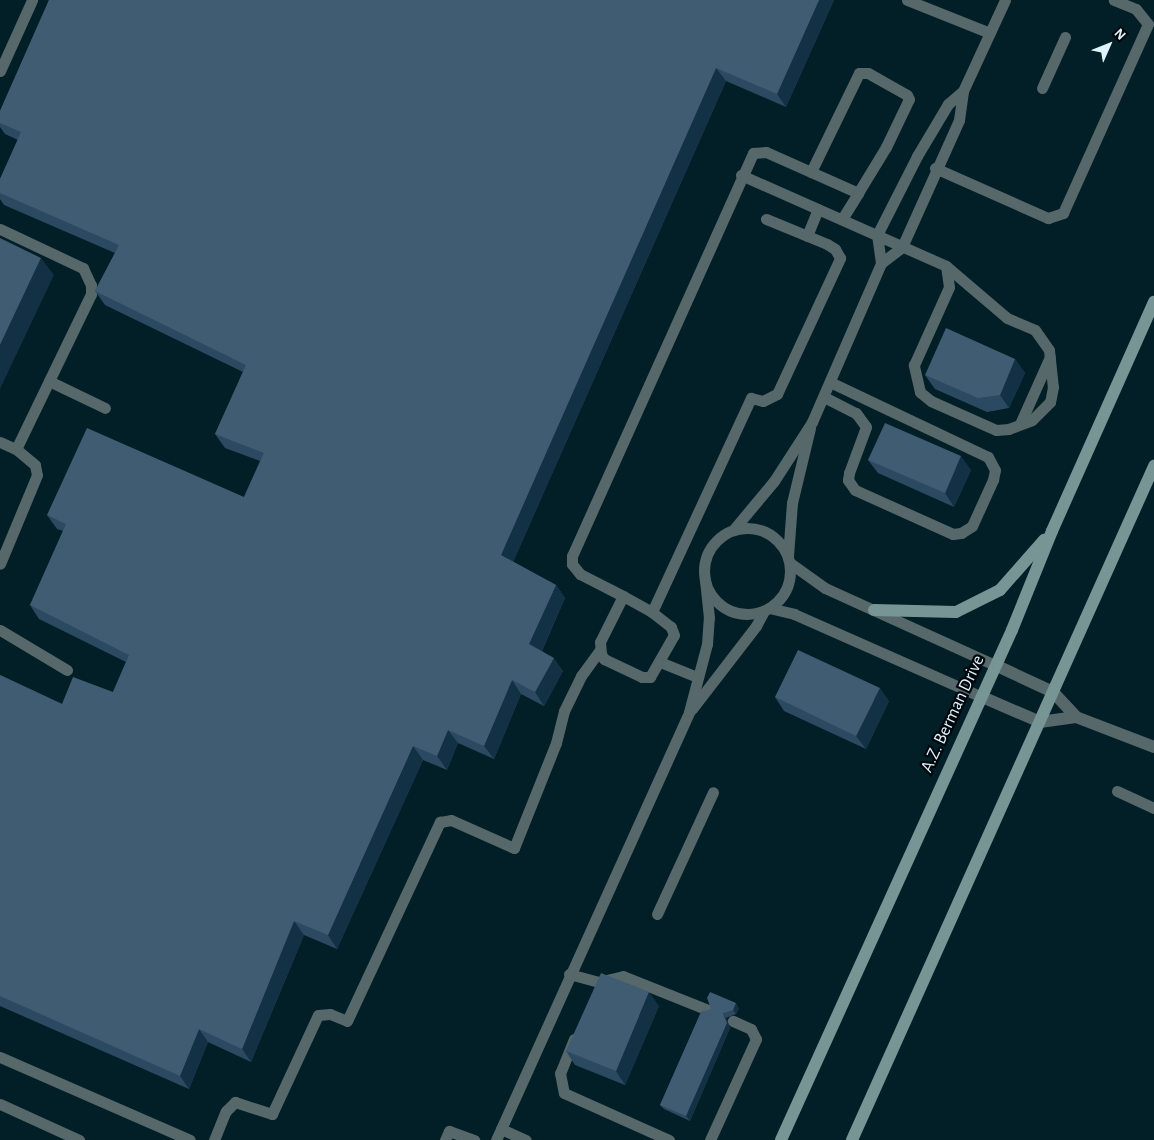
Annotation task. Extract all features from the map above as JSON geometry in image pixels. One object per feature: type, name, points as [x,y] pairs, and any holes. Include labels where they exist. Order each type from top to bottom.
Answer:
[{"type":"main road","name":"A.Z. Berman Drive","points":[[781,1140],[995,665],[1052,531],[1154,302]]},
{"type":"main road","points":[[852,1140],[1154,466]]},
{"type":"main road","points":[[874,610],[956,612],[1000,590],[1052,531]]},
{"type":"street","points":[[995,665],[1053,692],[1076,717],[1154,746]]},
{"type":"street","points":[[980,696],[1040,722],[1076,717]]},
{"type":"lane","points":[[0,71],[32,0]]},
{"type":"lane","points":[[907,0],[990,33]]},
{"type":"lane","points":[[496,1140],[689,712],[707,644],[709,618],[705,579],[707,554],[714,543],[734,529],[774,481],[812,422],[881,263],[902,246],[935,168],[958,120],[963,91],[1005,0]]},
{"type":"lane","points":[[935,168],[1048,218],[1063,213],[1148,24],[1143,14],[1114,0]]},
{"type":"lane","points":[[1042,88],[1065,37]]},
{"type":"lane","points":[[811,172],[854,78],[859,73],[868,73],[898,87],[909,99],[886,147],[842,220]]},
{"type":"lane","points":[[881,263],[877,235],[939,119],[948,104],[963,91]]},
{"type":"lane","points":[[600,650],[604,659],[647,678],[654,675],[674,632],[652,612],[580,574],[572,564],[572,556],[753,153],[760,151],[858,193]]},
{"type":"lane","points":[[742,175],[946,266],[999,312],[1035,330],[1045,340],[1050,357],[1053,387],[1050,402],[1041,414],[1020,424],[996,430],[930,401],[920,392],[914,365],[949,286],[946,266]]},
{"type":"lane","points":[[807,236],[818,209]]},
{"type":"lane","points":[[652,612],[751,398],[763,401],[777,394],[840,258],[835,249],[766,219]]},
{"type":"lane","points":[[0,229],[83,268],[89,277],[91,294],[16,449]]},
{"type":"lane","points":[[1020,424],[1050,357]]},
{"type":"lane","points":[[48,382],[105,408]]},
{"type":"lane","points":[[824,397],[856,413],[866,427],[849,473],[848,480],[855,490],[953,534],[962,533],[972,526],[993,480],[995,470],[988,457],[830,382]]},
{"type":"lane","points":[[689,712],[786,588],[796,481],[812,422]]},
{"type":"lane","points":[[0,442],[16,449],[35,465],[37,475],[0,564]]},
{"type":"lane","points":[[734,529],[761,530],[777,540],[789,560],[817,584],[995,665]]},
{"type":"lane","points":[[705,579],[711,594],[727,608],[749,614],[767,610],[794,614],[980,696]]},
{"type":"lane","points":[[214,1140],[226,1111],[235,1102],[272,1114],[318,1015],[330,1014],[347,1021],[440,822],[451,820],[514,848],[556,743],[564,711],[581,676],[600,650],[623,596]]},
{"type":"lane","points":[[0,630],[67,670]]},
{"type":"lane","points":[[660,662],[697,678]]},
{"type":"lane","points":[[1118,791],[1154,808]]},
{"type":"lane","points":[[657,914],[712,792]]},
{"type":"lane","points":[[570,974],[596,987],[623,976],[708,1010]]},
{"type":"lane","points":[[710,1140],[756,1040],[751,1029],[734,1021]]},
{"type":"lane","points":[[579,1026],[560,1073],[564,1092],[669,1140]]},
{"type":"lane","points":[[1,1059],[190,1140]]},
{"type":"lane","points":[[0,1104],[74,1139]]},
{"type":"lane","points":[[501,1129],[526,1140]]},
{"type":"lane","points":[[445,1140],[449,1131],[474,1140]]},
{"type":"building","points":[[49,0],[819,0],[777,94],[716,68],[501,555],[556,585],[529,644],[554,658],[535,692],[512,680],[484,746],[448,730],[437,756],[413,746],[328,935],[294,921],[242,1049],[199,1029],[180,1076],[0,996],[0,675],[62,704],[73,677],[113,692],[129,655],[30,605],[66,524],[47,515],[87,428],[244,497],[264,453],[215,434],[246,365],[95,291],[119,245],[0,193],[0,179],[21,132],[0,123],[0,111]]},
{"type":"building","points":[[0,238],[41,258],[0,345]]},
{"type":"building","points":[[946,328],[1015,359],[1000,395],[978,398],[925,375]]},
{"type":"building","points":[[885,423],[961,456],[945,493],[868,460]]},
{"type":"building","points":[[798,650],[880,688],[856,736],[775,697]]},
{"type":"building","points":[[601,973],[649,992],[616,1071],[566,1051]]},
{"type":"building","points":[[710,992],[736,1003],[733,1010],[723,1013],[727,1023],[686,1116],[660,1105],[701,1012],[711,1009],[707,998]]}]
